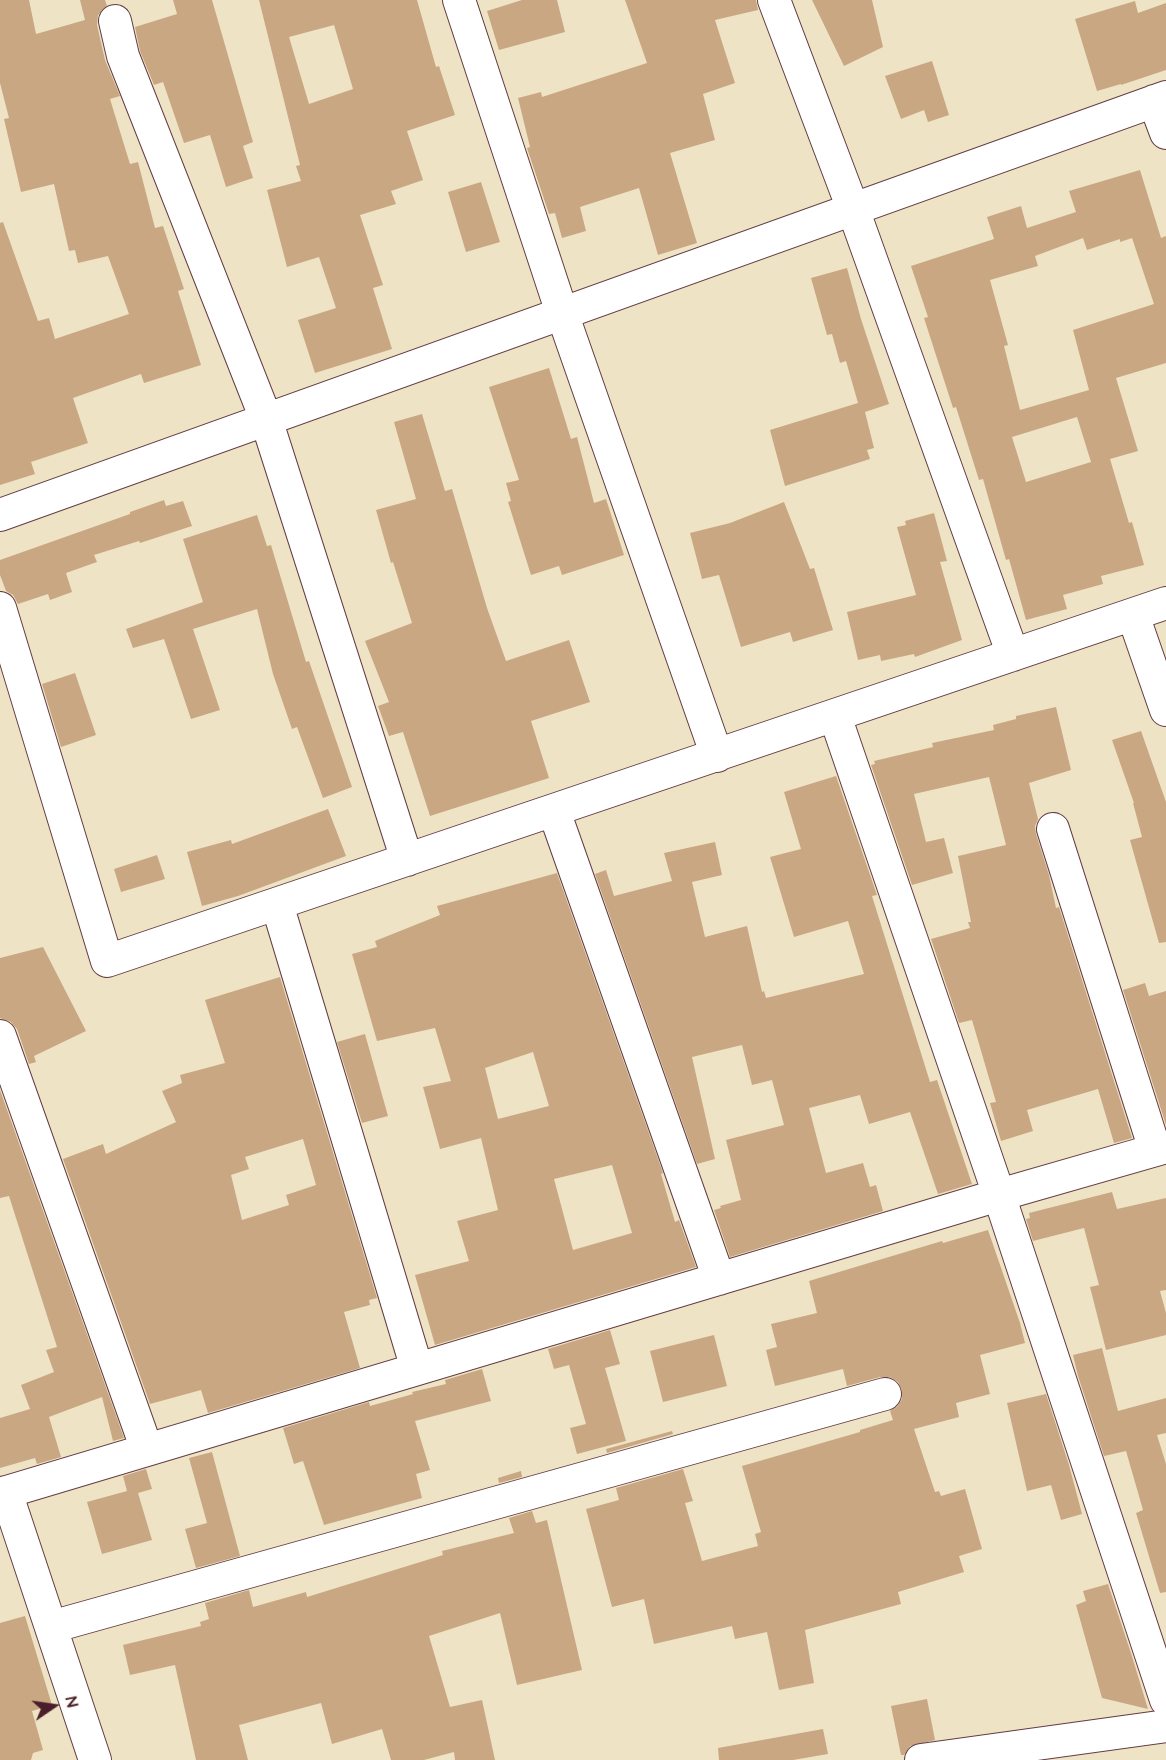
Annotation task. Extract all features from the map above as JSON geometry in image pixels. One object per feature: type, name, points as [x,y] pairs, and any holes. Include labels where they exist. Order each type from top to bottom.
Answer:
[{"type":"street","points":[[459,0],[562,313],[717,756]]},
{"type":"street","points":[[774,0],[853,209],[1012,655]]},
{"type":"street","points":[[115,21],[123,56],[266,419],[407,860]]},
{"type":"street","points":[[0,515],[1160,99],[1166,134]]},
{"type":"street","points":[[0,608],[107,961],[1166,603]]},
{"type":"street","points":[[1133,615],[1166,710]]},
{"type":"street","points":[[835,716],[999,1195],[1166,1700]]},
{"type":"street","points":[[554,810],[719,1279]]},
{"type":"street","points":[[95,1760],[3,1493],[1160,1149],[1053,829]]},
{"type":"street","points":[[277,904],[417,1369]]},
{"type":"street","points":[[0,1036],[147,1450]]},
{"type":"street","points":[[51,1628],[885,1394]]},
{"type":"street","points":[[942,1759],[1166,1726]]},
{"type":"building","points":[[0,0],[29,0],[36,34],[85,20],[80,0],[105,0],[107,6],[98,15],[97,25],[105,60],[120,96],[110,99],[130,164],[138,162],[155,228],[163,226],[184,289],[178,291],[201,365],[144,383],[141,374],[73,398],[88,443],[31,462],[35,474],[0,485],[0,223],[3,222],[38,321],[49,318],[55,339],[129,314],[108,256],[78,263],[75,250],[69,251],[54,184],[21,192],[4,119],[9,118],[0,83]]},
{"type":"building","points":[[173,0],[212,0],[253,142],[243,146],[253,178],[226,187],[210,135],[184,143],[163,82],[154,85],[140,51],[135,27],[177,14]]},
{"type":"building","points":[[259,0],[417,0],[436,67],[439,66],[455,115],[407,131],[423,180],[391,191],[396,204],[360,215],[383,285],[373,288],[392,349],[315,373],[298,320],[336,308],[319,257],[287,267],[267,190],[301,181],[296,166],[300,165]],"holes":[[[334,25],[353,89],[309,104],[289,37]]]},
{"type":"building","points":[[522,0],[557,0],[565,32],[499,50],[487,11]]},
{"type":"building","points":[[625,0],[756,0],[758,10],[715,20],[735,83],[703,94],[715,140],[670,153],[697,243],[658,255],[639,188],[580,207],[586,231],[562,238],[555,213],[549,214],[527,148],[530,147],[518,98],[541,92],[542,97],[647,63]]},
{"type":"building","points":[[812,0],[872,0],[883,47],[844,66]]},
{"type":"building","points":[[1135,1],[1138,13],[1166,3],[1166,70],[1097,91],[1075,19]]},
{"type":"building","points":[[932,61],[949,115],[928,122],[924,110],[901,119],[885,76]]},
{"type":"building","points":[[1140,170],[1161,238],[1166,236],[1166,363],[1116,378],[1138,451],[1110,459],[1144,565],[1101,576],[1103,584],[1063,595],[1067,609],[1026,620],[983,479],[979,480],[956,407],[953,408],[924,318],[928,317],[911,266],[994,239],[987,217],[1021,206],[1027,228],[1076,212],[1069,191]],"holes":[[[1083,238],[1087,250],[1120,239],[1120,242],[1132,238],[1154,304],[1073,330],[1089,390],[1020,410],[1004,346],[1008,345],[990,280],[1038,266],[1035,256]],[[1077,417],[1091,462],[1026,482],[1012,437]]]},
{"type":"building","points":[[481,182],[500,242],[466,252],[448,192]]},
{"type":"building","points":[[847,268],[889,404],[865,412],[874,448],[867,450],[870,459],[785,486],[770,430],[858,403],[846,361],[840,363],[832,334],[827,335],[811,278]]},
{"type":"building","points":[[549,368],[571,439],[577,437],[594,503],[606,499],[624,555],[562,575],[559,566],[531,575],[508,502],[511,501],[506,483],[519,480],[489,387]]},
{"type":"building","points":[[422,414],[445,491],[452,489],[487,608],[506,661],[569,640],[590,702],[531,721],[549,778],[430,816],[403,732],[389,736],[378,706],[389,702],[365,641],[412,623],[376,510],[416,499],[394,422]]},
{"type":"building","points":[[164,500],[166,506],[183,501],[192,526],[94,555],[97,562],[66,573],[72,592],[50,600],[48,594],[18,604],[13,595],[6,591],[0,575],[0,560]]},
{"type":"building","points":[[784,502],[810,569],[814,568],[833,630],[793,642],[790,632],[741,647],[719,575],[702,579],[690,533],[730,523]]},
{"type":"building","points":[[934,513],[947,561],[940,562],[962,640],[915,657],[914,654],[881,661],[880,655],[858,660],[847,612],[916,595],[897,527],[906,525],[905,521]]},
{"type":"building","points":[[257,515],[267,546],[271,545],[306,662],[309,661],[352,787],[323,798],[297,727],[292,729],[273,674],[257,609],[193,629],[220,710],[191,719],[164,639],[133,648],[126,629],[203,602],[183,539]]},
{"type":"building","points":[[75,673],[96,735],[61,747],[42,684]]},
{"type":"building","points":[[1056,707],[1071,770],[1029,783],[1038,819],[1035,826],[1036,834],[1049,875],[1056,908],[1059,907],[1132,1138],[1114,1143],[1098,1089],[1027,1110],[1033,1131],[1001,1141],[990,1103],[996,1102],[972,1020],[959,1023],[931,939],[970,928],[968,922],[971,922],[958,856],[1006,845],[989,777],[914,794],[926,842],[944,838],[953,873],[912,885],[871,765],[875,764],[874,761],[933,747],[932,743],[994,730],[993,725],[1016,719],[1016,716]]},
{"type":"building","points":[[1141,731],[1166,802],[1166,942],[1159,943],[1130,840],[1142,837],[1134,803],[1112,740]]},
{"type":"building","points":[[836,776],[877,895],[872,896],[930,1082],[937,1080],[972,1184],[938,1194],[910,1112],[869,1124],[860,1095],[809,1108],[826,1173],[863,1163],[870,1187],[876,1185],[883,1211],[730,1257],[714,1210],[741,1200],[726,1140],[784,1125],[772,1080],[752,1085],[742,1045],[692,1057],[715,1159],[697,1164],[595,874],[606,870],[614,896],[672,881],[664,853],[715,842],[722,875],[692,882],[705,937],[747,926],[762,992],[764,991],[766,998],[864,974],[848,921],[794,937],[770,857],[801,849],[784,792]]},
{"type":"building","points":[[328,809],[346,856],[238,896],[202,906],[187,852],[231,840],[232,844]]},
{"type":"building","points":[[157,855],[165,879],[121,892],[114,869]]},
{"type":"building","points":[[557,873],[663,1173],[661,1174],[675,1222],[679,1220],[696,1267],[435,1345],[415,1275],[469,1261],[457,1221],[498,1210],[481,1138],[440,1149],[423,1087],[451,1081],[435,1028],[377,1041],[352,954],[377,947],[375,941],[440,915],[437,906]],"holes":[[[533,1052],[549,1106],[498,1119],[485,1068]],[[612,1165],[632,1233],[573,1250],[554,1179]]]},
{"type":"building","points":[[43,947],[86,1031],[34,1056],[36,1062],[29,1064],[17,1029],[11,1022],[0,1018],[0,958]]},
{"type":"building","points":[[280,977],[377,1298],[369,1300],[370,1305],[344,1312],[360,1368],[208,1413],[201,1390],[150,1404],[63,1159],[103,1144],[106,1154],[176,1122],[162,1091],[182,1083],[180,1075],[225,1063],[205,1000]],"holes":[[[303,1139],[316,1185],[286,1195],[289,1205],[242,1220],[231,1175],[249,1169],[245,1157]]]},
{"type":"building","points":[[1145,983],[1149,996],[1166,991],[1166,1125],[1123,990]]},
{"type":"building","points":[[365,1034],[388,1116],[362,1123],[337,1042]]},
{"type":"building","points":[[0,1090],[124,1438],[113,1441],[102,1397],[49,1417],[61,1457],[37,1464],[35,1458],[0,1468],[0,1418],[30,1409],[21,1385],[54,1372],[46,1350],[57,1347],[9,1196],[0,1198]]},
{"type":"building","points":[[1112,1192],[1117,1209],[1166,1198],[1166,1290],[1160,1291],[1166,1313],[1166,1335],[1106,1350],[1090,1287],[1099,1285],[1084,1228],[1033,1241],[1026,1219],[1030,1218],[1029,1213]]},
{"type":"building","points":[[988,1230],[1025,1343],[980,1355],[990,1394],[956,1403],[959,1417],[914,1429],[935,1492],[939,1491],[941,1496],[965,1489],[982,1549],[959,1556],[964,1572],[898,1592],[901,1604],[805,1630],[814,1683],[779,1690],[767,1632],[735,1639],[732,1626],[654,1644],[644,1599],[612,1607],[586,1509],[619,1500],[616,1488],[683,1469],[693,1501],[685,1503],[702,1561],[758,1546],[755,1534],[761,1532],[742,1466],[860,1432],[860,1430],[893,1420],[890,1411],[897,1407],[902,1399],[902,1390],[898,1382],[890,1377],[880,1377],[847,1386],[843,1369],[775,1386],[766,1350],[777,1347],[771,1324],[817,1313],[809,1281],[942,1241],[943,1243]]},
{"type":"building","points":[[610,1330],[620,1364],[605,1368],[626,1441],[577,1454],[570,1428],[586,1424],[569,1365],[554,1369],[548,1349]]},
{"type":"building","points":[[714,1335],[727,1386],[663,1402],[650,1351]]},
{"type":"building","points":[[1102,1348],[1118,1411],[1166,1398],[1166,1433],[1157,1435],[1166,1464],[1166,1592],[1160,1593],[1136,1513],[1143,1510],[1126,1451],[1104,1456],[1078,1376],[1073,1355]]},
{"type":"building","points":[[482,1369],[491,1401],[415,1421],[430,1470],[416,1474],[422,1498],[324,1525],[303,1461],[294,1464],[283,1428],[369,1402],[370,1406],[413,1394],[412,1392],[446,1384],[445,1380]]},
{"type":"building","points":[[1046,1394],[1082,1514],[1061,1520],[1051,1485],[1027,1491],[1007,1403]]},
{"type":"building","points":[[672,1431],[673,1434],[607,1453],[606,1449]]},
{"type":"building","points":[[212,1452],[240,1556],[196,1568],[185,1529],[207,1523],[189,1458]]},
{"type":"building","points":[[146,1469],[152,1489],[138,1493],[152,1540],[102,1554],[87,1502],[127,1491],[123,1476]]},
{"type":"building","points":[[521,1471],[522,1477],[499,1483],[498,1478]]},
{"type":"building","points":[[532,1511],[536,1523],[547,1520],[582,1670],[517,1685],[500,1613],[429,1636],[450,1707],[482,1700],[495,1760],[455,1760],[454,1752],[424,1760],[391,1760],[382,1729],[332,1744],[321,1703],[239,1725],[248,1760],[196,1760],[175,1665],[130,1675],[123,1645],[201,1626],[200,1622],[209,1619],[205,1603],[249,1590],[253,1607],[306,1592],[307,1597],[443,1555],[442,1551],[514,1533],[509,1518]]},
{"type":"building","points":[[1108,1584],[1148,1709],[1102,1698],[1076,1605],[1086,1601],[1083,1591]]},
{"type":"building","points":[[25,1616],[52,1705],[32,1711],[43,1750],[33,1753],[31,1760],[0,1760],[0,1623]]},
{"type":"building","points":[[927,1699],[935,1740],[910,1746],[904,1755],[901,1755],[891,1706]]},
{"type":"building","points":[[823,1729],[828,1754],[793,1760],[719,1760],[718,1748]]}]
